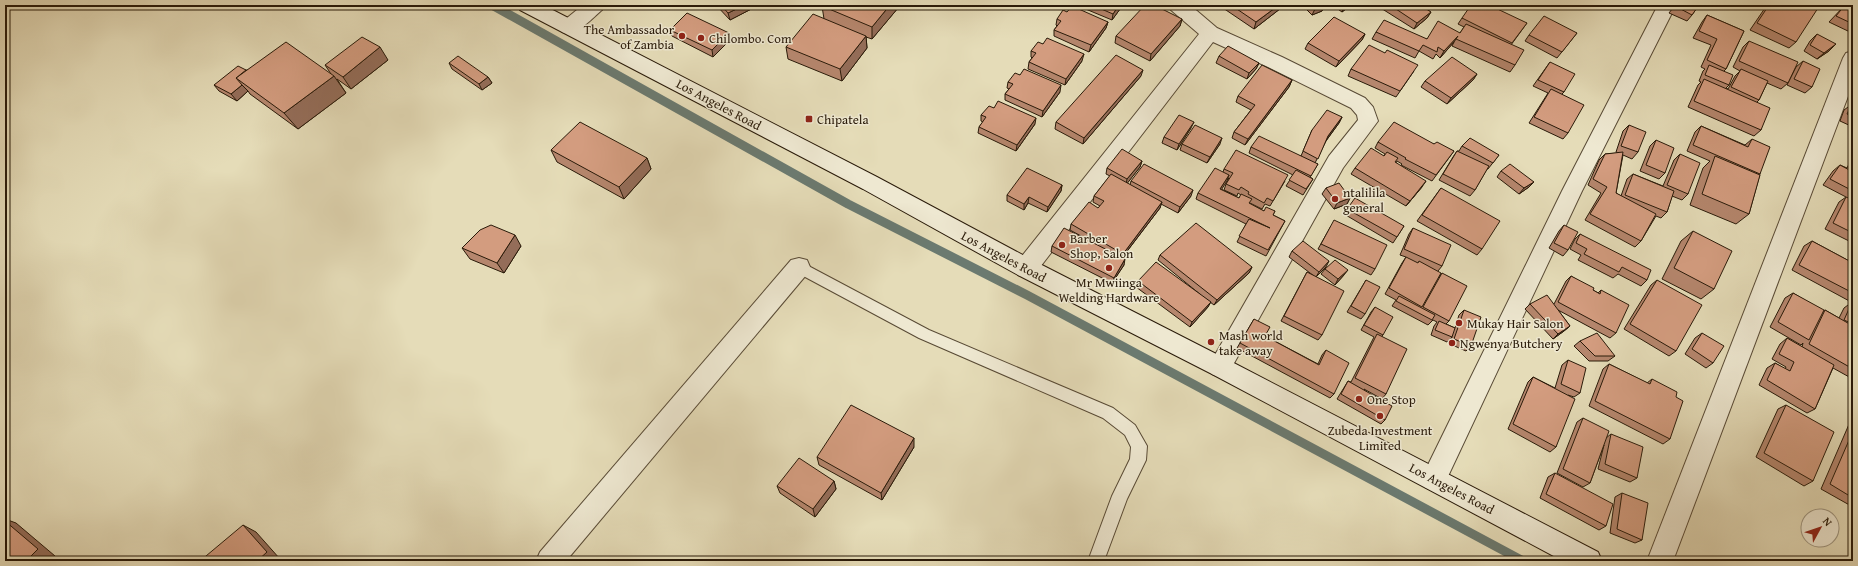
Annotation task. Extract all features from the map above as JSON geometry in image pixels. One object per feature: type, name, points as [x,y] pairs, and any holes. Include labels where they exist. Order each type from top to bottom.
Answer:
[{"type":"street","name":"Los Angeles Road","points":[[527,5],[835,165],[1026,268],[1589,561]]},
{"type":"street","points":[[569,27],[595,5]]},
{"type":"street","points":[[1178,5],[1210,33],[1275,62],[1358,103],[1366,112],[1368,121],[1336,162],[1220,368]]},
{"type":"street","points":[[1434,479],[1572,191],[1667,5]]},
{"type":"street","points":[[1026,268],[1210,33]]},
{"type":"street","points":[[1660,561],[1853,58]]},
{"type":"street","points":[[549,561],[799,267]]},
{"type":"lane","points":[[799,267],[924,334],[1108,413],[1130,430],[1139,446],[1138,460],[1120,496],[1096,561]]},
{"type":"building","points":[[721,5],[745,5],[728,13]]},
{"type":"building","points":[[890,5],[872,27],[822,6]]},
{"type":"building","points":[[1092,5],[1119,5],[1113,14]]},
{"type":"building","points":[[1145,5],[1154,5],[1182,19],[1151,54],[1116,36]]},
{"type":"building","points":[[1231,5],[1279,5],[1256,22]]},
{"type":"building","points":[[1311,5],[1324,5],[1315,9]]},
{"type":"building","points":[[1390,5],[1420,5],[1431,12],[1417,23]]},
{"type":"building","points":[[1471,5],[1489,5],[1527,23],[1512,43],[1462,18]]},
{"type":"building","points":[[1699,5],[1692,15],[1675,6]]},
{"type":"building","points":[[1769,5],[1811,5],[1818,8],[1796,42],[1757,23]]},
{"type":"building","points":[[1845,5],[1850,5],[1853,7],[1853,24],[1836,16]]},
{"type":"building","points":[[1072,6],[1108,22],[1091,45],[1054,30],[1061,21],[1057,19],[1063,10],[1067,12]]},
{"type":"building","name":"Chilombo. Com","points":[[687,13],[729,33],[712,50],[670,30]]},
{"type":"building","points":[[813,14],[866,36],[840,69],[786,47]]},
{"type":"building","points":[[1707,15],[1744,31],[1726,69],[1707,60],[1717,39],[1699,31]]},
{"type":"building","points":[[1544,16],[1577,33],[1562,52],[1529,35]]},
{"type":"building","points":[[1334,17],[1365,34],[1339,61],[1308,43]]},
{"type":"building","points":[[1384,20],[1427,39],[1438,21],[1460,33],[1466,24],[1524,50],[1515,65],[1456,39],[1458,36],[1444,51],[1438,47],[1437,52],[1423,45],[1419,51],[1376,32]]},
{"type":"building","points":[[1817,34],[1836,44],[1824,53],[1810,45]]},
{"type":"building","points":[[362,37],[380,47],[343,77],[325,65]]},
{"type":"building","points":[[1047,38],[1084,54],[1066,79],[1029,62],[1036,53],[1031,51],[1038,42],[1043,44]]},
{"type":"building","points":[[1749,41],[1798,62],[1788,83],[1739,61]]},
{"type":"building","points":[[286,42],[334,76],[284,113],[236,78]]},
{"type":"building","points":[[1369,45],[1385,53],[1387,50],[1418,65],[1400,91],[1351,69]]},
{"type":"building","points":[[1228,46],[1259,63],[1249,73],[1219,56]]},
{"type":"building","points":[[1116,55],[1143,70],[1084,138],[1056,122]]},
{"type":"building","points":[[458,56],[488,77],[479,84],[449,63]]},
{"type":"building","points":[[1452,57],[1477,74],[1451,98],[1425,81]]},
{"type":"building","points":[[1803,61],[1820,69],[1812,87],[1794,79]]},
{"type":"building","points":[[1550,62],[1575,74],[1564,92],[1538,80]]},
{"type":"building","points":[[1262,65],[1292,80],[1248,139],[1234,132],[1255,105],[1238,96]]},
{"type":"building","points":[[1709,65],[1733,75],[1729,85],[1705,75]]},
{"type":"building","points":[[238,66],[246,70],[236,78],[242,85],[231,94],[214,85]]},
{"type":"building","points":[[1024,69],[1061,85],[1043,111],[1005,94],[1013,84],[1008,82],[1015,73],[1020,75]]},
{"type":"building","points":[[1741,69],[1768,81],[1759,100],[1731,87]]},
{"type":"building","points":[[1704,79],[1770,108],[1761,130],[1694,101]]},
{"type":"building","points":[[1551,89],[1584,105],[1568,133],[1534,117]]},
{"type":"building","points":[[998,101],[1036,118],[1017,145],[979,127],[986,117],[981,115],[989,106],[994,108]]},
{"type":"building","points":[[1853,104],[1853,117],[1847,114]]},
{"type":"building","points":[[1327,110],[1342,117],[1328,136],[1318,159],[1303,151],[1312,130]]},
{"type":"building","points":[[1179,115],[1194,122],[1179,144],[1164,137]]},
{"type":"building","points":[[580,122],[647,158],[619,187],[551,150]]},
{"type":"building","points":[[1394,122],[1434,144],[1437,142],[1454,151],[1436,175],[1405,159],[1406,158],[1378,142]]},
{"type":"building","points":[[1195,125],[1222,138],[1210,157],[1182,144]]},
{"type":"building","points":[[1629,125],[1646,132],[1638,152],[1621,146]]},
{"type":"building","points":[[1701,126],[1748,147],[1752,139],[1770,147],[1760,174],[1693,145]]},
{"type":"building","points":[[1259,136],[1318,164],[1311,176],[1251,147]]},
{"type":"building","points":[[1470,138],[1499,155],[1493,163],[1462,146]]},
{"type":"building","points":[[1656,140],[1674,148],[1665,173],[1646,165]]},
{"type":"building","points":[[1371,148],[1384,156],[1387,152],[1398,158],[1395,162],[1426,181],[1410,201],[1355,168]]},
{"type":"building","points":[[1122,149],[1142,161],[1127,179],[1107,168]]},
{"type":"building","points":[[1236,150],[1288,175],[1273,201],[1267,198],[1264,203],[1248,194],[1249,192],[1241,187],[1239,190],[1226,184],[1233,173],[1224,169]]},
{"type":"building","points":[[1457,151],[1489,166],[1475,190],[1443,174]]},
{"type":"building","points":[[1623,152],[1616,193],[1656,214],[1641,241],[1590,214],[1607,187],[1593,179],[1605,154]]},
{"type":"building","points":[[1680,154],[1700,163],[1688,194],[1667,185]]},
{"type":"building","points":[[1715,156],[1760,175],[1749,214],[1702,194]]},
{"type":"building","points":[[1144,164],[1193,190],[1180,207],[1131,181]]},
{"type":"building","points":[[1510,164],[1534,182],[1524,188],[1501,171]]},
{"type":"building","points":[[1840,165],[1853,172],[1853,191],[1830,179]]},
{"type":"building","points":[[1027,168],[1062,185],[1048,207],[1029,197],[1024,204],[1007,195]]},
{"type":"building","points":[[1215,168],[1229,175],[1220,189],[1239,198],[1241,194],[1252,199],[1249,203],[1264,211],[1266,207],[1275,211],[1273,215],[1285,221],[1268,250],[1239,236],[1249,219],[1270,228],[1198,193]]},
{"type":"building","points":[[1296,170],[1313,179],[1306,189],[1289,180]]},
{"type":"building","points":[[1111,174],[1162,202],[1123,254],[1071,224],[1089,202],[1098,208],[1104,201],[1094,196]]},
{"type":"building","points":[[1633,174],[1674,191],[1667,212],[1625,195]]},
{"type":"building","points":[[1339,183],[1350,198],[1337,203],[1326,188]]},
{"type":"building","points":[[1441,188],[1500,221],[1482,249],[1422,215]]},
{"type":"building","points":[[1846,197],[1853,200],[1853,233],[1833,223]]},
{"type":"building","points":[[1355,198],[1404,226],[1397,237],[1347,209]]},
{"type":"building","points":[[1334,220],[1387,245],[1375,269],[1321,244]]},
{"type":"building","points":[[1196,223],[1252,267],[1217,300],[1160,255]]},
{"type":"building","points":[[491,225],[515,235],[497,263],[462,248],[480,230]]},
{"type":"building","points":[[1564,225],[1578,232],[1568,250],[1554,243]]},
{"type":"building","points":[[1064,228],[1125,259],[1114,278],[1052,246]]},
{"type":"building","points":[[1413,228],[1451,245],[1442,266],[1404,249]]},
{"type":"building","points":[[1693,231],[1732,251],[1714,289],[1674,268]]},
{"type":"building","points":[[1580,234],[1651,270],[1647,280],[1622,267],[1619,272],[1584,254],[1587,249],[1576,243]]},
{"type":"building","points":[[1303,241],[1329,261],[1319,272],[1292,251]]},
{"type":"building","points":[[1812,241],[1853,263],[1853,293],[1799,265]]},
{"type":"building","points":[[1406,257],[1418,263],[1419,261],[1441,273],[1422,307],[1389,288]]},
{"type":"building","points":[[1335,260],[1348,270],[1338,279],[1325,269]]},
{"type":"building","points":[[1156,262],[1211,302],[1192,322],[1138,281]]},
{"type":"building","points":[[1307,272],[1344,291],[1322,335],[1284,316]]},
{"type":"building","points":[[1442,273],[1467,286],[1449,321],[1423,307]]},
{"type":"building","points":[[1571,276],[1594,288],[1593,290],[1600,294],[1601,290],[1629,305],[1616,333],[1558,302]]},
{"type":"building","points":[[1366,280],[1380,287],[1365,314],[1351,306]]},
{"type":"building","points":[[1657,280],[1702,305],[1676,351],[1630,324]]},
{"type":"building","points":[[1793,293],[1824,310],[1809,340],[1778,322]]},
{"type":"building","points":[[1547,295],[1570,326],[1558,334],[1530,304]]},
{"type":"building","points":[[1399,296],[1435,315],[1432,320],[1396,301]]},
{"type":"building","points":[[1852,302],[1853,303],[1853,324],[1844,320]]},
{"type":"building","points":[[1375,307],[1393,317],[1383,335],[1364,325]]},
{"type":"building","points":[[1464,310],[1481,317],[1471,346],[1454,339]]},
{"type":"building","points":[[1825,310],[1853,326],[1853,369],[1809,344]]},
{"type":"building","points":[[1254,319],[1270,327],[1265,336],[1319,365],[1326,350],[1349,363],[1334,394],[1240,343]]},
{"type":"building","points":[[1439,321],[1455,328],[1452,337],[1435,330]]},
{"type":"building","points":[[1597,333],[1615,356],[1595,356],[1580,341]]},
{"type":"building","points":[[1702,333],[1724,346],[1713,363],[1692,349]]},
{"type":"building","points":[[1377,334],[1407,349],[1386,394],[1355,378]]},
{"type":"building","points":[[1787,338],[1834,365],[1815,409],[1767,380],[1775,363],[1790,371],[1794,362],[1779,354]]},
{"type":"building","points":[[1568,360],[1586,368],[1580,393],[1561,384]]},
{"type":"building","points":[[1609,364],[1650,384],[1652,379],[1677,392],[1676,397],[1683,401],[1670,439],[1595,401]]},
{"type":"building","points":[[1533,377],[1575,399],[1556,447],[1513,424]]},
{"type":"building","points":[[1348,381],[1392,406],[1385,420],[1341,394]]},
{"type":"building","points":[[851,405],[914,438],[881,493],[817,457]]},
{"type":"building","points":[[1786,405],[1834,432],[1813,481],[1764,453]]},
{"type":"building","points":[[1583,418],[1609,431],[1590,483],[1563,469]]},
{"type":"building","points":[[1853,431],[1853,498],[1830,484]]},
{"type":"building","points":[[1611,434],[1643,447],[1637,478],[1605,464]]},
{"type":"building","points":[[799,458],[834,481],[813,509],[777,486]]},
{"type":"building","points":[[1555,473],[1613,504],[1606,526],[1546,494]]},
{"type":"building","points":[[1622,493],[1648,503],[1642,540],[1617,529]]},
{"type":"building","points":[[5,521],[38,549],[26,561],[5,561]]},
{"type":"building","points":[[243,525],[267,552],[257,561],[200,561]]},
{"type":"waterway","points":[[492,5],[848,204],[1027,295],[1523,561]]},
{"type":"place","name":"The Ambassador of Zambia","points":[[682,36]]},
{"type":"place","name":"Chilombo. Com","points":[[701,38]]},
{"type":"place","name":"Chipatela","points":[[809,119]]},
{"type":"place","name":"ntalilila general","points":[[1335,199]]},
{"type":"place","name":"Barber Shop, Salon","points":[[1062,245]]},
{"type":"place","name":"Mr Mwiinga Welding Hardware","points":[[1109,268]]},
{"type":"place","name":"Mukay Hair Salon","points":[[1459,323]]},
{"type":"place","name":"Mash world take away","points":[[1211,342]]},
{"type":"place","name":"Ngwenya Butchery","points":[[1452,343]]},
{"type":"place","name":"One Stop","points":[[1359,399]]},
{"type":"place","name":"Zubeda Investment Limited","points":[[1380,416]]}]
